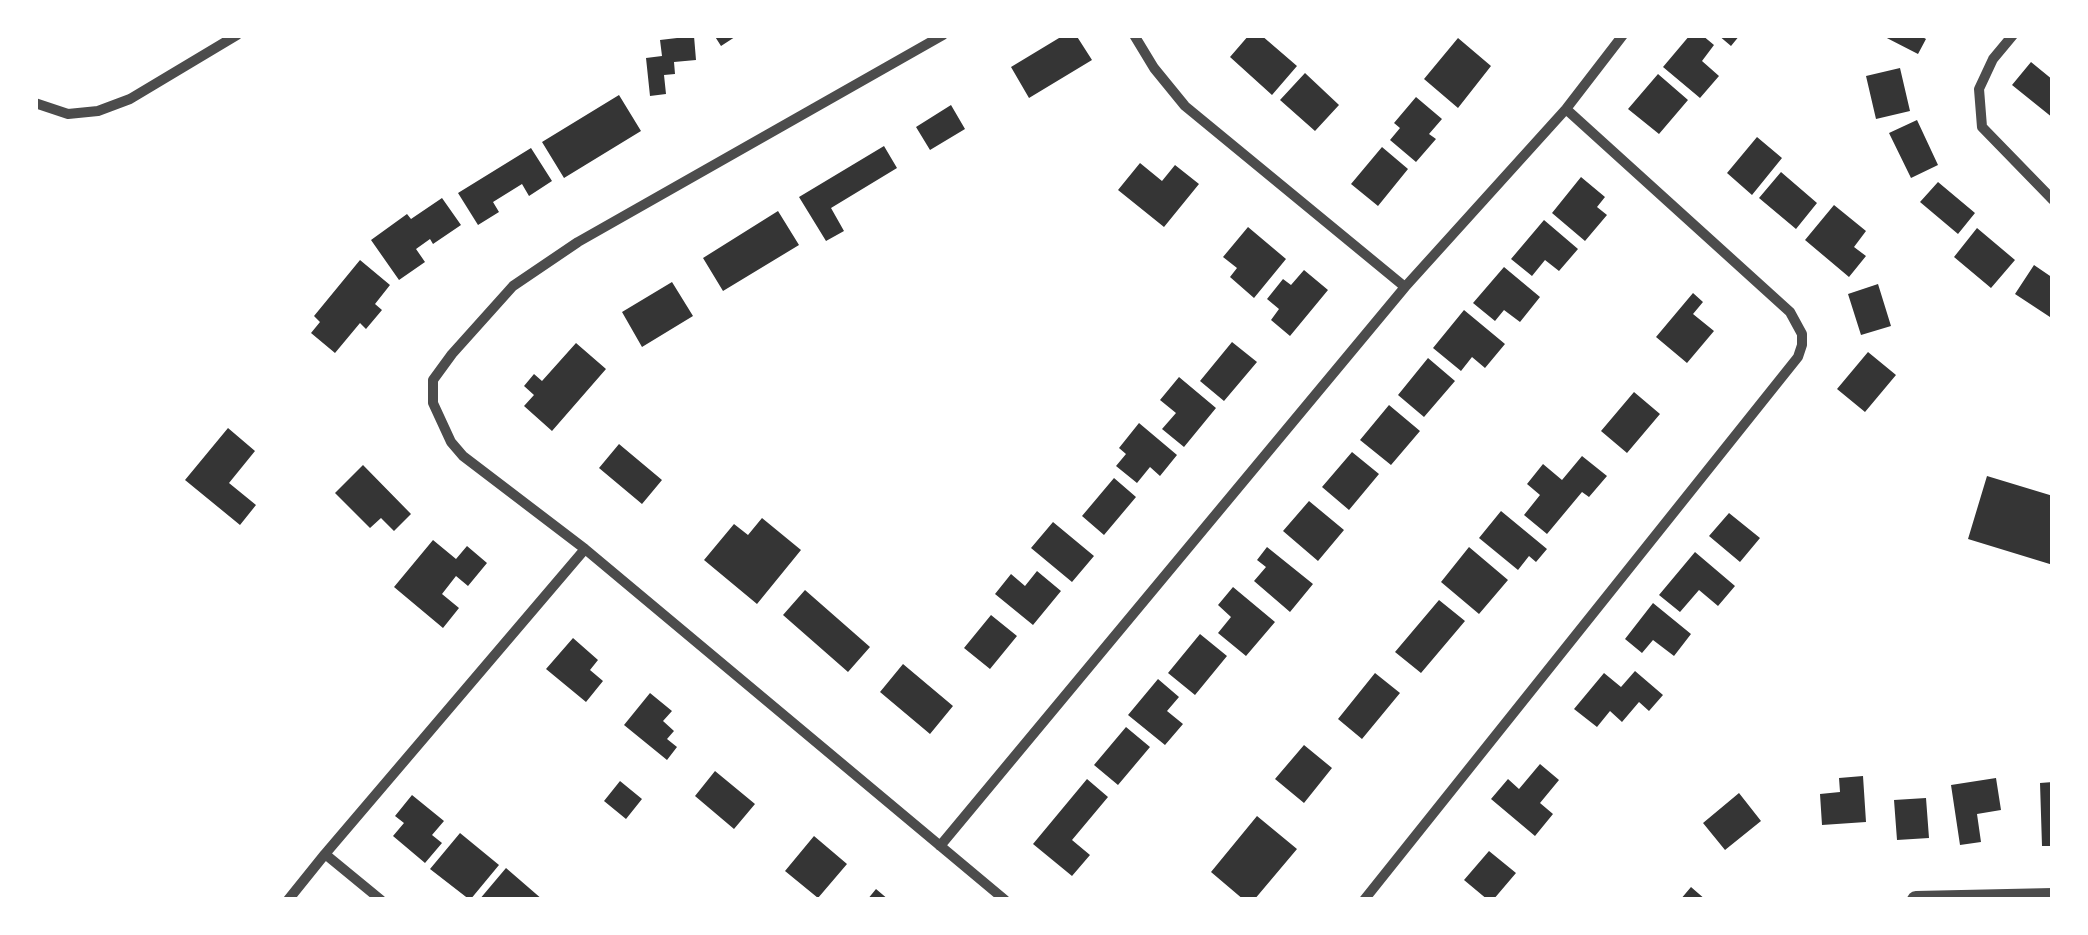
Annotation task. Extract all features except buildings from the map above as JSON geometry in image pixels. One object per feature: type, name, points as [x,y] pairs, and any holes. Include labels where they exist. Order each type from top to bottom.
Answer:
[{"type":"street","points":[[35,104],[68,114],[98,111],[130,100],[237,35]]},
{"type":"street","points":[[943,35],[578,242],[513,286],[432,380],[432,404],[450,442],[462,456],[585,550],[1004,900]]},
{"type":"street","points":[[1134,35],[1154,68],[1185,106],[1405,287]]},
{"type":"street","points":[[940,846],[1405,287],[1566,110],[1623,35]]},
{"type":"street","points":[[2013,35],[1994,59],[1979,89],[1982,127],[2053,200]]},
{"type":"street","points":[[1364,900],[1766,398],[1802,346],[1802,334],[1790,312],[1566,110]]},
{"type":"street","points":[[288,900],[585,550]]},
{"type":"street","points":[[325,854],[381,900]]},
{"type":"street","points":[[1916,900],[2053,897]]}]
